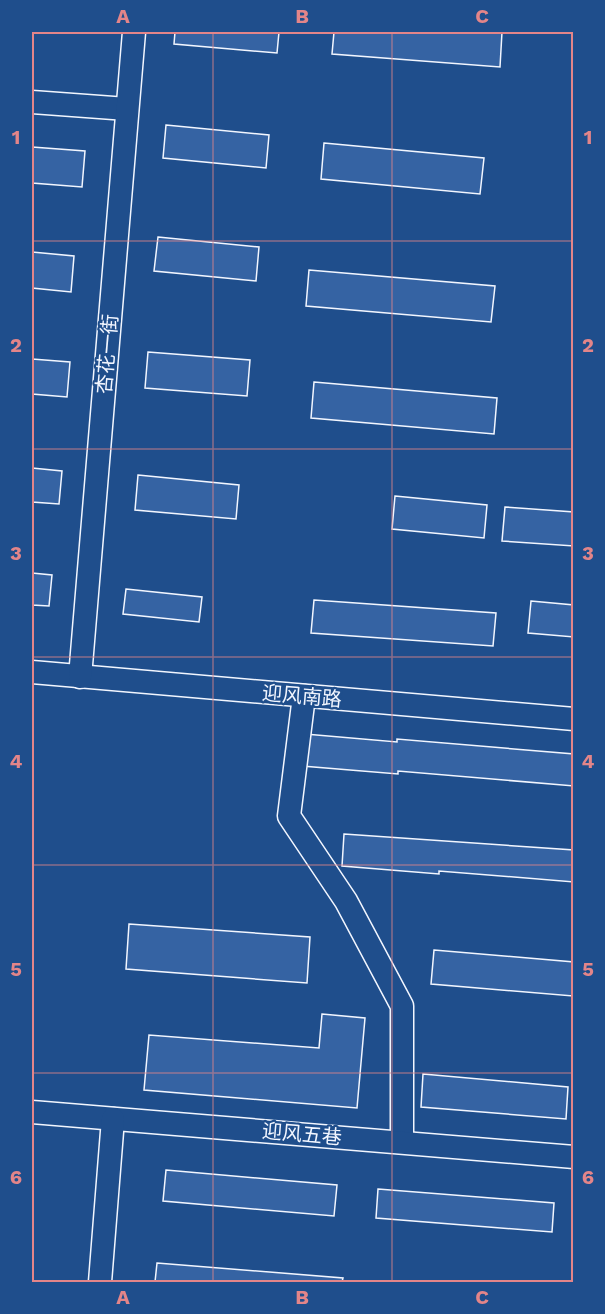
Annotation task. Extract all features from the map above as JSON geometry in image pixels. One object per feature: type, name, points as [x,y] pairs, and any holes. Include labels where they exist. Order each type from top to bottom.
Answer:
[{"type":"street","name":"杏花一街","points":[[80,677],[134,32]]},
{"type":"street","points":[[32,102],[127,109]]},
{"type":"street","name":"迎风南路","points":[[32,672],[573,719]]},
{"type":"street","points":[[304,696],[289,816],[346,901],[402,1006],[402,1142]]},
{"type":"street","name":"迎风五巷","points":[[32,1112],[573,1157]]},
{"type":"street","points":[[100,1282],[113,1119]]},
{"type":"building","points":[[175,32],[279,32],[277,53],[174,44]]},
{"type":"building","points":[[334,32],[502,32],[500,67],[332,54]]},
{"type":"building","points":[[166,125],[269,135],[266,168],[163,158]]},
{"type":"building","points":[[324,143],[484,158],[480,194],[321,179]]},
{"type":"building","points":[[32,147],[85,151],[82,187],[32,183]]},
{"type":"building","points":[[158,237],[259,247],[256,281],[154,271]]},
{"type":"building","points":[[32,252],[74,256],[71,292],[32,288]]},
{"type":"building","points":[[309,270],[495,286],[491,322],[306,306]]},
{"type":"building","points":[[148,352],[250,360],[247,396],[145,388]]},
{"type":"building","points":[[32,359],[70,362],[67,397],[32,394]]},
{"type":"building","points":[[314,382],[497,398],[494,434],[311,418]]},
{"type":"building","points":[[32,468],[62,471],[59,504],[32,502]]},
{"type":"building","points":[[138,475],[239,485],[236,519],[135,510]]},
{"type":"building","points":[[395,496],[487,505],[484,538],[392,529]]},
{"type":"building","points":[[505,507],[574,512],[574,546],[502,541]]},
{"type":"building","points":[[32,573],[52,575],[49,606],[32,605]]},
{"type":"building","points":[[126,589],[202,597],[199,622],[123,614]]},
{"type":"building","points":[[314,600],[496,613],[493,646],[311,633]]},
{"type":"building","points":[[531,601],[574,605],[574,637],[528,633]]},
{"type":"building","points":[[305,734],[397,742],[397,739],[574,754],[574,786],[398,771],[398,774],[302,766]]},
{"type":"building","points":[[344,834],[574,850],[574,882],[342,866]]},
{"type":"building","points":[[129,924],[310,937],[307,983],[126,969]]},
{"type":"building","points":[[434,950],[574,962],[573,996],[431,984]]},
{"type":"building","points":[[322,1014],[365,1018],[357,1108],[144,1090],[149,1035],[319,1048]]},
{"type":"building","points":[[423,1074],[568,1087],[566,1119],[421,1107]]},
{"type":"building","points":[[166,1170],[337,1185],[334,1216],[163,1201]]},
{"type":"building","points":[[378,1189],[554,1203],[552,1232],[376,1218]]},
{"type":"building","points":[[157,1263],[343,1278],[342,1282],[155,1282]]}]
